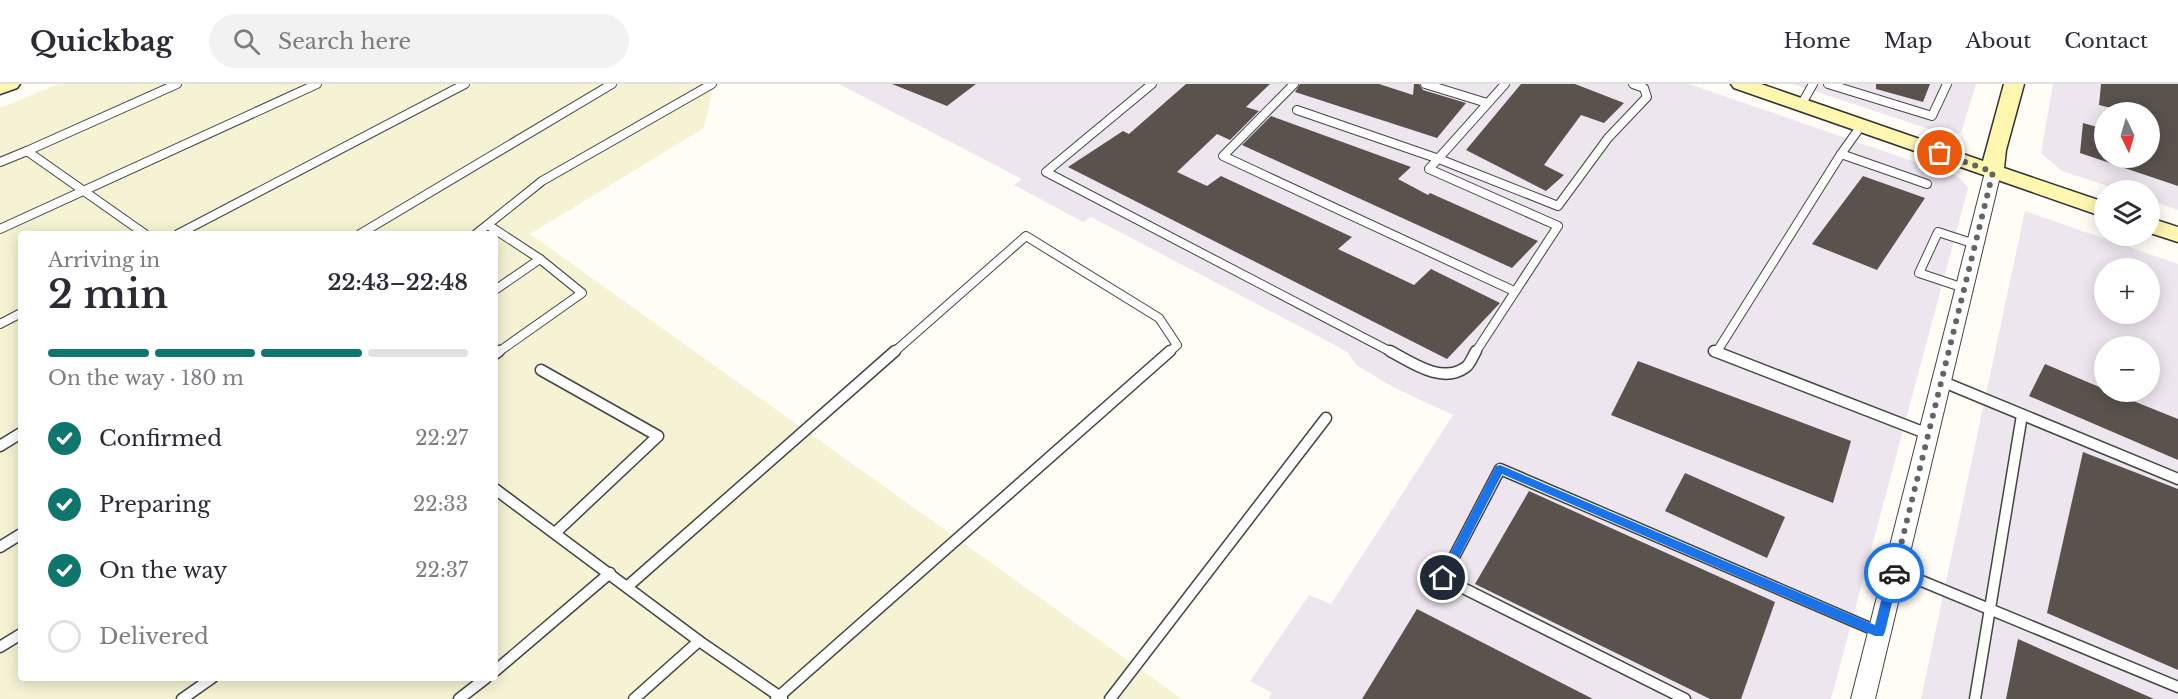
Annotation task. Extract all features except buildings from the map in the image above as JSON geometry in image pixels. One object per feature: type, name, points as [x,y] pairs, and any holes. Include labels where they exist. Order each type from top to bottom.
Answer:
[{"type":"main road","points":[[0,88],[10,84]]},
{"type":"main road","points":[[1741,84],[2094,207]]},
{"type":"main road","points":[[1993,172],[1995,150],[2014,84]]},
{"type":"main road","points":[[2160,229],[2178,235]]},
{"type":"street","points":[[1863,699],[1993,172]]},
{"type":"lane","points":[[0,162],[177,84]]},
{"type":"lane","points":[[0,229],[317,84]]},
{"type":"lane","points":[[184,231],[465,84]]},
{"type":"lane","points":[[365,231],[612,84]]},
{"type":"lane","points":[[480,231],[542,181],[712,84]]},
{"type":"lane","points":[[1152,84],[1046,172],[1432,373],[1451,373],[1466,368],[1558,226],[1429,169],[1504,84]]},
{"type":"lane","points":[[1294,84],[1223,156],[1514,291]]},
{"type":"lane","points":[[1425,84],[1487,103]]},
{"type":"lane","points":[[1297,110],[1438,159],[1558,206],[1608,138],[1647,97],[1646,86],[1633,84]]},
{"type":"lane","points":[[1801,105],[1813,84]]},
{"type":"lane","points":[[1828,84],[1932,116],[1947,84]]},
{"type":"lane","points":[[1861,126],[1713,352],[1928,434]]},
{"type":"lane","points":[[27,152],[141,231]]},
{"type":"lane","points":[[1841,154],[1927,184]]},
{"type":"lane","points":[[488,225],[497,231]]},
{"type":"lane","points":[[498,232],[540,259],[582,293],[498,352]]},
{"type":"lane","points":[[1964,288],[1919,273],[1938,232],[1975,244]]},
{"type":"lane","points":[[498,491],[699,641],[780,698],[1177,345],[1159,318],[1026,236],[628,586]]},
{"type":"lane","points":[[498,288],[540,259]]},
{"type":"lane","points":[[0,324],[18,315]]},
{"type":"lane","points":[[541,370],[658,436],[555,532]]},
{"type":"lane","points":[[1941,381],[2178,479]]},
{"type":"lane","points":[[1975,699],[2022,415]]},
{"type":"lane","points":[[1110,699],[1326,418]]},
{"type":"lane","points":[[0,446],[18,436]]},
{"type":"lane","points":[[1685,699],[1443,578],[1500,469],[1879,632]]},
{"type":"lane","points":[[0,547],[18,536]]},
{"type":"lane","points":[[1895,570],[2178,687]]},
{"type":"lane","points":[[498,668],[610,573]]},
{"type":"lane","points":[[0,647],[18,636]]},
{"type":"lane","points":[[634,699],[699,641]]},
{"type":"lane","points":[[182,699],[208,681]]},
{"type":"lane","points":[[459,699],[482,681]]},
{"type":"shaded area","points":[[58,84],[714,84],[704,128],[530,234],[1182,699],[0,699],[0,108]]},
{"type":"shaded area","points":[[839,84],[1689,84],[1959,177],[1968,188],[1831,699],[1269,699],[1272,693],[1250,681],[1309,595],[1331,604],[1453,415],[1395,388],[1356,365],[1348,353],[1335,345],[1091,217],[1083,222],[1014,185],[1022,179]]},
{"type":"shaded area","points":[[1793,84],[1976,84],[1961,133],[1944,134]]},
{"type":"shaded area","points":[[2053,84],[2178,84],[2178,210],[2160,204],[2160,180],[2094,181],[2062,171],[2041,153]]},
{"type":"shaded area","points":[[2025,211],[2094,235],[2094,246],[2126,246],[2178,264],[2178,699],[1921,699]]},
{"type":"way so far","points":[[1894,573],[1993,172],[1940,153]]},
{"type":"route","points":[[1443,578],[1500,469],[1879,632],[1894,573]]}]
